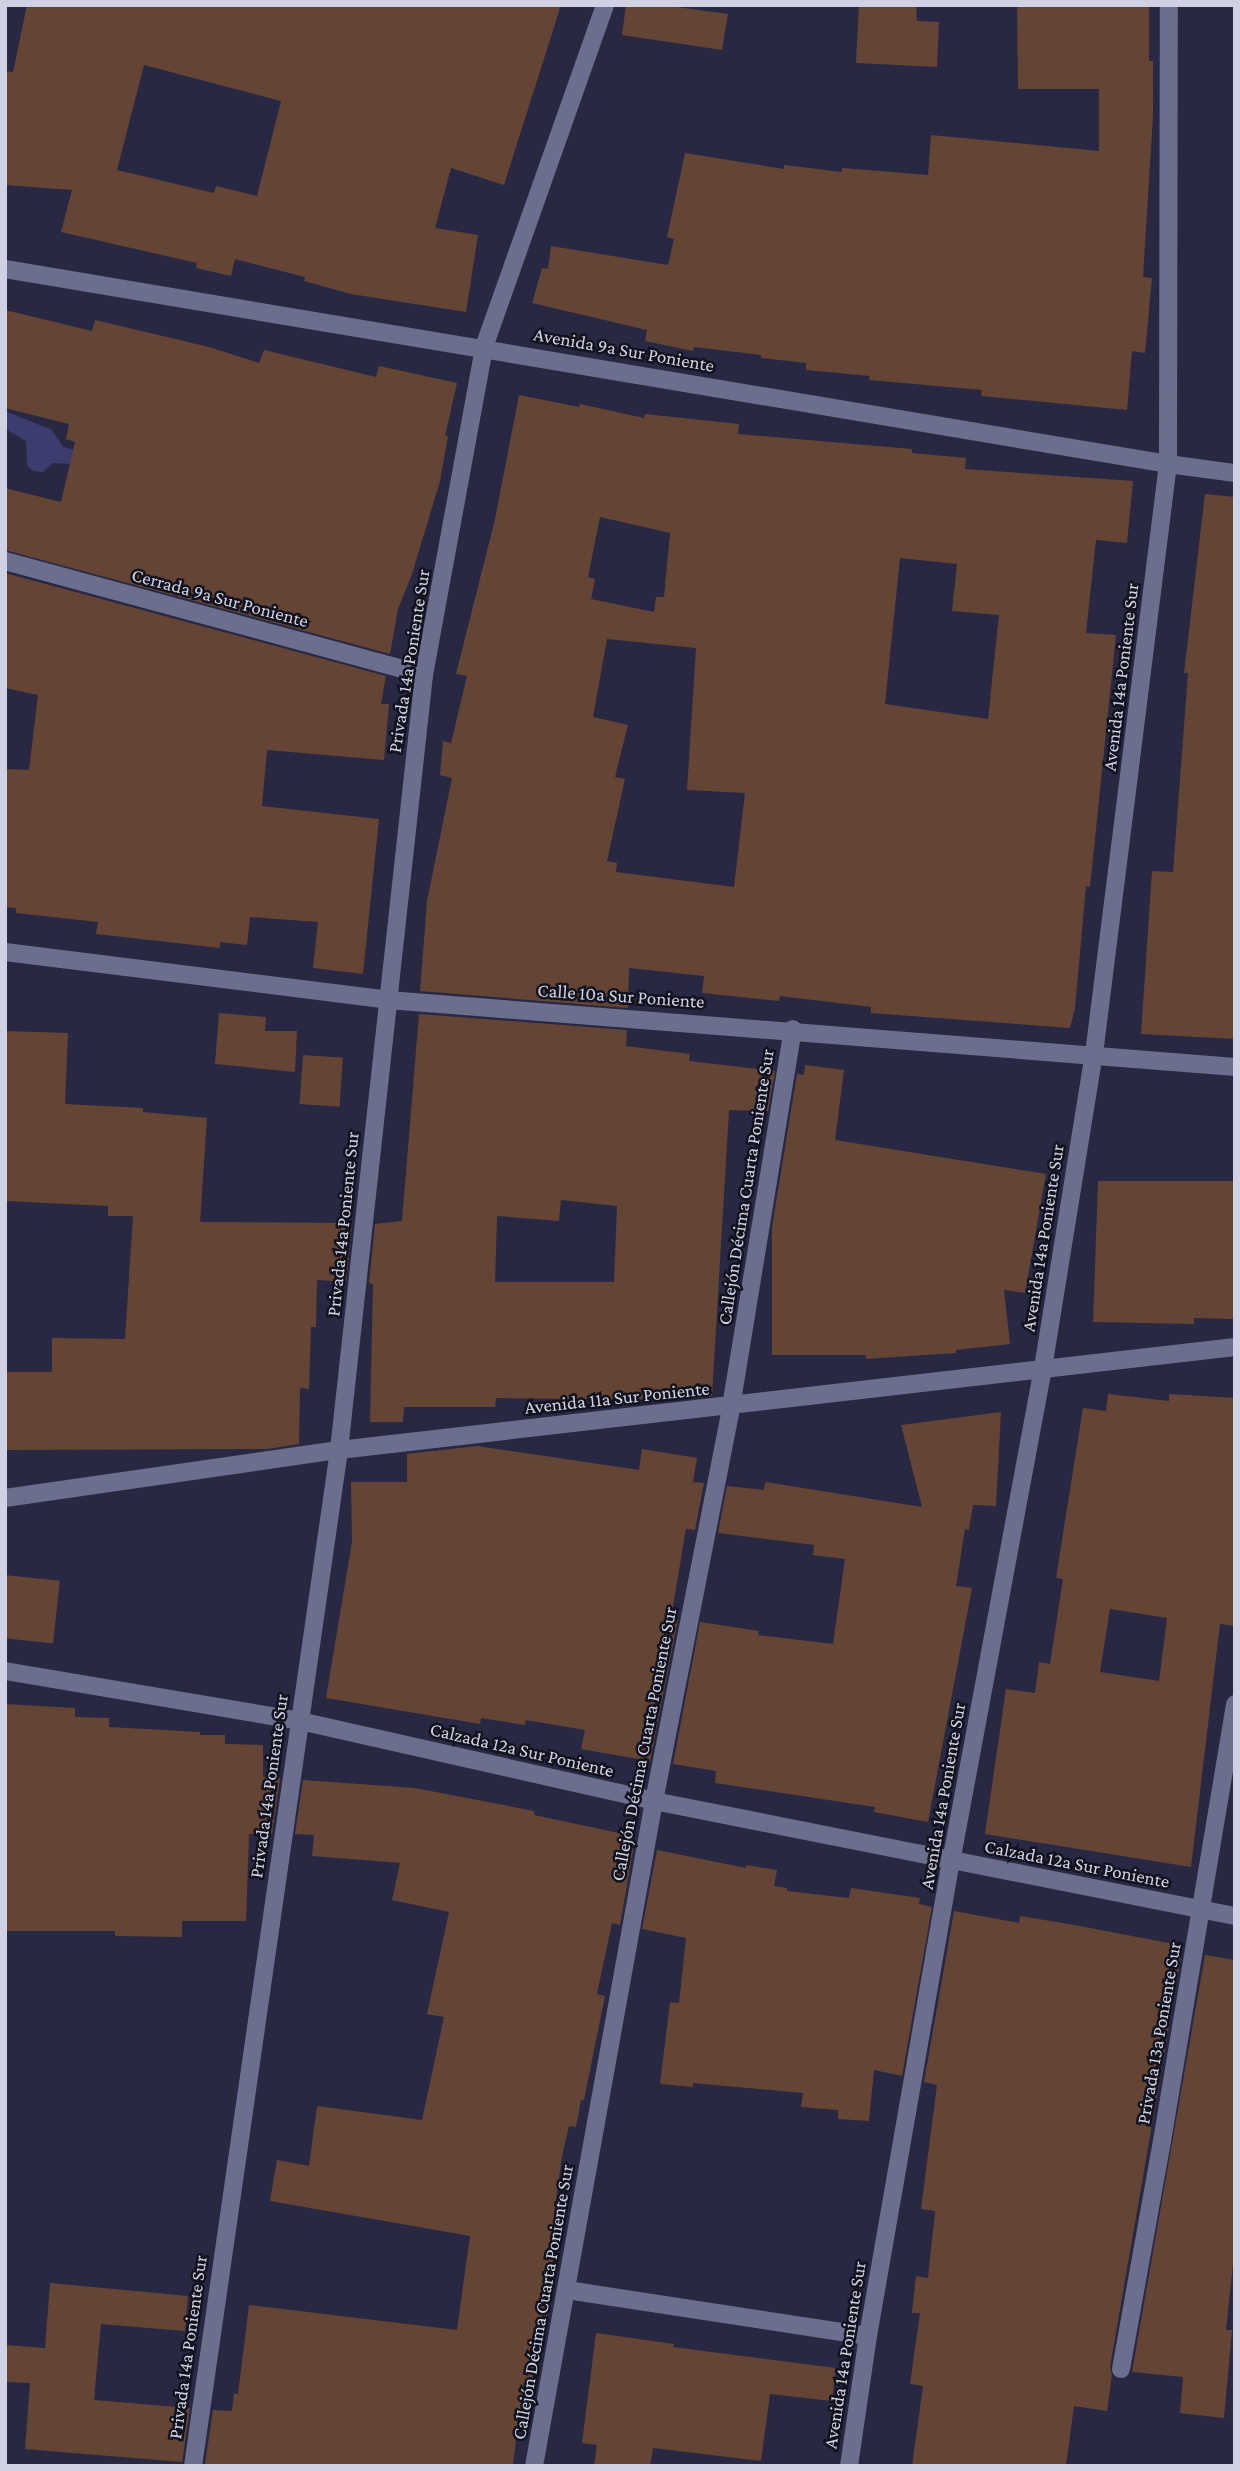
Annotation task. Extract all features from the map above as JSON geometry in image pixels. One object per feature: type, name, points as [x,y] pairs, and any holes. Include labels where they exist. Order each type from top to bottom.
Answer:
[{"type":"street","name":"Privada 14a Poniente Sur","points":[[193,2466],[340,1450],[424,676],[484,347],[605,5]]},
{"type":"street","name":"Avenida 14a Poniente Sur","points":[[849,2466],[868,2336],[951,1862],[1043,1368],[1094,1054],[1168,464],[1169,5]]},
{"type":"street","name":"Avenida 9a Sur Poniente","points":[[5,269],[1235,473]]},
{"type":"street","name":"Cerrada 9a Sur Poniente","points":[[5,561],[424,676]]},
{"type":"street","name":"Calle 10a Sur Poniente","points":[[5,952],[388,1000],[1235,1067]]},
{"type":"street","name":"Callejón Décima Cuarta Poniente Sur","points":[[534,2466],[568,2290],[653,1801],[731,1407],[793,1030]]},
{"type":"street","name":"Avenida 11a Sur Poniente","points":[[5,1498],[340,1450],[1235,1347]]},
{"type":"street","name":"Calzada 12a Sur Poniente","points":[[5,1671],[300,1721],[653,1801],[1235,1916]]},
{"type":"street","name":"Privada 13a Poniente Sur","points":[[1121,2369],[1202,1909],[1235,1704]]},
{"type":"street","points":[[568,2290],[868,2336]]},
{"type":"shaded area","points":[[5,411],[52,430],[63,447],[75,450],[72,464],[53,463],[43,472],[33,471],[27,465],[26,441],[5,429]]},
{"type":"building","points":[[27,5],[561,5],[504,185],[451,168],[435,228],[478,235],[466,312],[351,294],[304,281],[305,277],[235,259],[231,276],[196,268],[197,263],[61,232],[72,190],[5,185],[5,71],[13,72]],"holes":[[[144,65],[281,101],[257,196],[216,186],[214,193],[117,170]]]},
{"type":"building","points":[[626,5],[662,5],[728,14],[722,50],[622,35]]},
{"type":"building","points":[[859,5],[916,5],[917,21],[939,22],[937,67],[856,63]]},
{"type":"building","points":[[1017,5],[1149,5],[1153,115],[1143,277],[1152,278],[1145,353],[1132,351],[1127,410],[981,396],[982,390],[869,380],[870,376],[806,370],[806,363],[761,358],[761,355],[694,347],[693,351],[645,341],[647,330],[532,303],[542,268],[548,269],[551,246],[668,265],[674,239],[667,237],[685,153],[784,169],[784,165],[842,172],[842,168],[928,175],[931,135],[1099,151],[1099,89],[1018,89]]},
{"type":"building","points":[[5,310],[92,331],[95,320],[209,347],[259,363],[264,350],[376,377],[379,366],[457,383],[445,436],[448,436],[440,481],[412,574],[398,609],[390,654],[5,550],[5,488],[61,502],[75,442],[66,439],[69,424],[5,408]]},
{"type":"building","points":[[519,395],[579,407],[580,404],[644,418],[645,414],[739,424],[738,434],[912,449],[912,453],[966,458],[965,469],[1133,481],[1127,543],[1096,540],[1086,633],[1116,635],[1090,887],[1086,886],[1075,1008],[1070,1028],[871,1013],[871,1007],[780,996],[779,1001],[702,993],[704,976],[629,968],[628,1008],[420,991],[427,901],[452,778],[440,775],[443,741],[451,743],[467,676],[456,674],[495,519]],"holes":[[[600,517],[670,533],[664,597],[656,597],[654,612],[591,599],[595,579],[588,577]],[[900,558],[957,564],[952,611],[999,615],[988,719],[885,704]],[[607,639],[696,648],[687,790],[745,793],[734,887],[616,872],[617,863],[607,861],[625,779],[615,777],[628,725],[593,717]]]},
{"type":"building","points":[[1205,494],[1235,497],[1235,1039],[1141,1034],[1152,871],[1173,872],[1188,673],[1184,673]]},
{"type":"building","points":[[5,573],[386,676],[381,704],[389,704],[384,760],[267,750],[262,806],[379,819],[363,974],[313,968],[318,922],[250,917],[247,945],[220,942],[220,948],[96,934],[98,922],[16,913],[16,908],[5,907],[5,769],[29,770],[38,695],[5,688]]},
{"type":"building","points":[[219,1013],[266,1017],[265,1031],[297,1031],[295,1072],[215,1064]]},
{"type":"building","points":[[419,1014],[627,1030],[626,1046],[690,1054],[689,1061],[775,1071],[768,1111],[729,1110],[712,1396],[675,1400],[496,1398],[495,1407],[404,1407],[403,1422],[370,1422],[373,1284],[369,1283],[375,1224],[402,1221]],"holes":[[[561,1200],[617,1206],[614,1282],[495,1282],[497,1216],[559,1221]]]},
{"type":"building","points":[[5,1031],[68,1033],[65,1104],[143,1108],[143,1112],[207,1118],[200,1222],[352,1223],[346,1282],[317,1280],[316,1327],[311,1327],[309,1389],[300,1388],[299,1444],[267,1449],[5,1450],[5,1372],[52,1372],[52,1338],[125,1339],[133,1216],[108,1216],[108,1206],[5,1201]]},
{"type":"building","points":[[303,1055],[343,1058],[339,1107],[300,1104]]},
{"type":"building","points":[[805,1065],[844,1070],[835,1140],[1046,1174],[1025,1293],[1004,1290],[1010,1344],[956,1350],[956,1353],[866,1359],[866,1355],[772,1355],[772,1227],[797,1074],[804,1075]]},
{"type":"building","points":[[1098,1181],[1235,1181],[1235,1319],[1194,1318],[1194,1324],[1093,1322]]},
{"type":"building","points":[[1108,1394],[1169,1401],[1169,1394],[1235,1398],[1235,1626],[1220,1624],[1191,1867],[985,1834],[1006,1689],[1035,1693],[1039,1662],[1050,1664],[1063,1579],[1056,1578],[1083,1408],[1106,1411]],"holes":[[[1110,1609],[1167,1618],[1159,1681],[1100,1672]]]},
{"type":"building","points":[[1001,1412],[996,1506],[973,1505],[969,1530],[965,1529],[956,1586],[972,1588],[928,1822],[874,1812],[875,1807],[715,1783],[716,1771],[673,1764],[700,1622],[759,1631],[758,1635],[833,1644],[845,1559],[813,1555],[814,1545],[718,1533],[727,1486],[764,1490],[765,1482],[922,1507],[901,1425]]},
{"type":"building","points":[[477,1446],[639,1470],[642,1449],[697,1458],[693,1482],[704,1483],[695,1530],[686,1529],[671,1618],[678,1619],[650,1761],[581,1749],[585,1730],[526,1720],[525,1725],[481,1718],[480,1724],[326,1698],[352,1542],[351,1482],[407,1482],[407,1454]]},
{"type":"building","points":[[5,1575],[60,1581],[53,1643],[5,1638]]},
{"type":"building","points":[[5,1704],[75,1708],[75,1717],[109,1718],[109,1727],[200,1732],[200,1735],[225,1735],[225,1744],[263,1745],[263,1777],[280,1778],[272,1834],[249,1834],[246,1921],[182,1921],[182,1937],[115,1936],[115,1931],[5,1931]]},
{"type":"building","points":[[303,1780],[415,1788],[534,1811],[534,1815],[633,1836],[631,1845],[634,1845],[620,1925],[612,1923],[597,1994],[605,1996],[584,2100],[581,2100],[576,2127],[569,2126],[562,2156],[554,2214],[561,2215],[544,2338],[538,2337],[528,2421],[518,2420],[513,2466],[205,2464],[213,2410],[232,2411],[234,2393],[238,2394],[249,2305],[457,2330],[470,2236],[270,2201],[277,2160],[309,2166],[317,2106],[422,2120],[444,2017],[427,2014],[449,1912],[392,1900],[400,1863],[312,1856],[314,1835],[295,1834]]},
{"type":"building","points":[[657,1850],[746,1868],[746,1865],[777,1870],[774,1886],[787,1888],[787,1891],[849,1898],[851,1888],[920,1898],[919,1904],[932,1907],[902,2076],[874,2070],[869,2121],[838,2119],[838,2110],[801,2107],[803,2093],[693,2083],[693,2087],[660,2084],[670,2002],[679,2003],[686,1938],[642,1929]]},
{"type":"building","points":[[954,1911],[1019,1923],[1020,1916],[1069,1924],[1179,1945],[1178,1951],[1182,1951],[1110,2367],[1112,2375],[1107,2411],[1074,2406],[1066,2466],[912,2466],[923,2386],[910,2384],[920,2313],[912,2313],[916,2276],[928,2278],[935,2211],[921,2209],[937,2085],[924,2082]]},
{"type":"building","points":[[1205,1955],[1235,1960],[1235,2245],[1226,2330],[1232,2330],[1224,2418],[1180,2413],[1183,2377],[1132,2372]]},
{"type":"building","points":[[50,2283],[188,2296],[185,2331],[101,2324],[94,2400],[190,2408],[182,2462],[25,2449],[30,2383],[5,2382],[5,2345],[45,2348]]},
{"type":"building","points":[[596,2333],[674,2344],[673,2347],[836,2368],[832,2401],[770,2394],[761,2461],[653,2448],[650,2466],[594,2466],[597,2445],[582,2443]]}]
